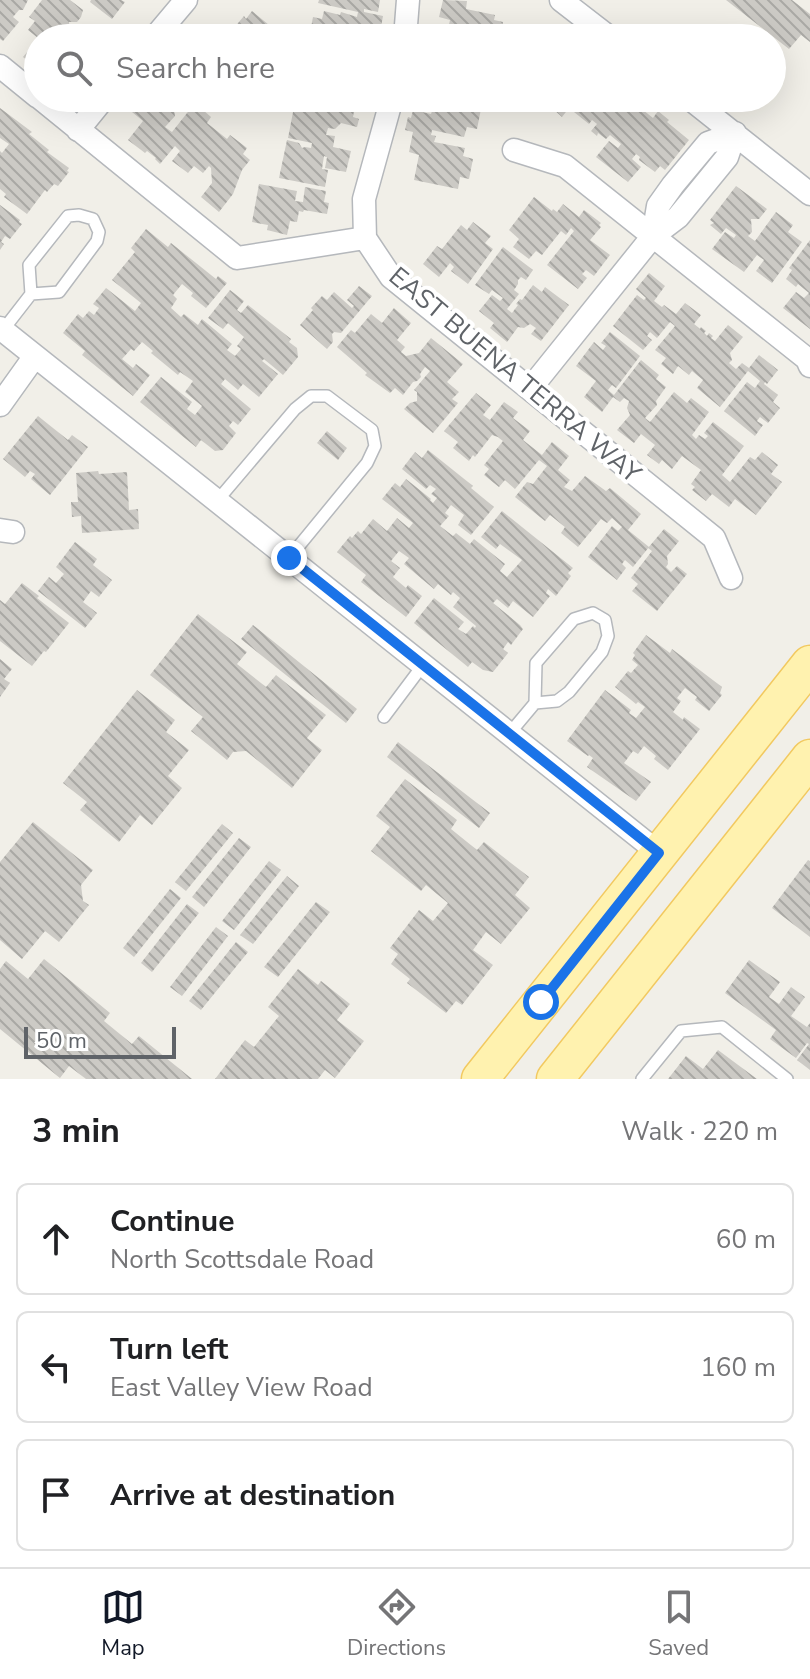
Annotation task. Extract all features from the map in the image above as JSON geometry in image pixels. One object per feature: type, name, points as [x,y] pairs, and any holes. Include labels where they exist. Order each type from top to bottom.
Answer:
[{"type":"main road","points":[[480,1079],[810,664]]},
{"type":"main road","points":[[555,1079],[810,758]]},
{"type":"street","points":[[166,24],[186,0]]},
{"type":"street","points":[[406,24],[408,0]]},
{"type":"street","points":[[561,0],[592,24]]},
{"type":"street","points":[[0,66],[24,86]]},
{"type":"street","points":[[56,112],[237,258],[365,238],[364,199],[388,112]]},
{"type":"street","points":[[78,130],[93,112]]},
{"type":"street","points":[[707,112],[810,194]]},
{"type":"street","points":[[530,389],[653,236],[658,206],[673,185],[708,143],[735,133]]},
{"type":"street","points":[[514,150],[565,166],[807,359],[810,366]]},
{"type":"street","name":"EAST BUENA TERRA WAY","points":[[365,238],[391,277],[714,538],[731,578]]},
{"type":"street","points":[[1,329],[659,853]]},
{"type":"street","points":[[0,405],[35,356]]},
{"type":"lane","points":[[1,329],[31,294],[29,265],[68,216],[93,219],[99,232],[97,241],[59,292],[31,294]]},
{"type":"lane","points":[[217,501],[295,409],[311,396],[327,396],[372,430],[375,446],[367,463],[289,558]]},
{"type":"lane","points":[[509,734],[535,703],[536,663],[574,619],[593,613],[605,620],[608,636],[602,652],[569,692],[557,701],[535,703]]},
{"type":"lane","points":[[384,717],[423,665]]},
{"type":"lane","points":[[642,1079],[681,1031],[722,1027],[787,1079]]},
{"type":"building","points":[[0,0],[28,0],[23,10],[13,17],[19,22],[3,41],[0,39]]},
{"type":"building","points":[[42,0],[70,0],[83,10],[77,22],[69,24],[33,24],[35,21],[29,17]]},
{"type":"building","points":[[91,0],[121,0],[125,2],[112,19]]},
{"type":"building","points":[[319,0],[380,0],[378,12],[364,9],[364,12],[383,16],[382,24],[312,24],[313,17],[322,19],[324,11],[357,17],[358,12],[318,3]]},
{"type":"building","points":[[443,0],[467,1],[466,9],[495,15],[494,20],[503,22],[449,24],[450,20],[439,17]]},
{"type":"building","points":[[726,0],[792,0],[810,14],[810,42],[801,35],[789,49],[786,47],[786,24],[757,24]]},
{"type":"building","points":[[252,11],[268,24],[237,24],[244,16],[246,19]]},
{"type":"building","points":[[0,108],[32,132],[29,134],[49,150],[47,152],[69,168],[58,186],[54,184],[47,192],[45,190],[27,214],[4,197],[6,194],[0,189],[0,151],[2,153],[9,144],[0,138]]},
{"type":"building","points":[[132,112],[174,112],[175,116],[165,127],[172,132],[188,112],[205,112],[211,117],[207,123],[227,139],[230,135],[247,148],[243,154],[250,160],[242,170],[233,194],[219,212],[201,197],[212,183],[209,166],[203,173],[194,166],[188,173],[172,161],[180,151],[175,146],[160,164],[147,151],[145,153],[128,140],[143,121]]},
{"type":"building","points":[[293,112],[354,112],[353,117],[359,119],[357,127],[341,123],[335,129],[328,128],[326,135],[335,136],[333,147],[351,151],[346,172],[325,168],[327,157],[324,156],[322,169],[328,170],[325,187],[279,178],[287,140],[299,143],[302,148],[311,148],[312,143],[288,138]]},
{"type":"building","points":[[412,112],[480,112],[477,129],[467,127],[464,137],[432,130],[431,135],[436,136],[434,142],[465,148],[463,156],[473,159],[469,179],[460,177],[458,189],[414,180],[419,155],[409,152],[413,132],[405,130],[408,117],[411,118]]},
{"type":"building","points":[[574,112],[646,112],[653,118],[659,112],[689,140],[665,170],[660,166],[655,172],[636,154],[632,159],[641,167],[628,182],[596,157],[609,141],[618,148],[621,144],[610,135],[606,139],[598,133],[597,136],[591,131],[597,124],[592,120],[589,124]]},
{"type":"building","points":[[259,184],[297,191],[295,201],[303,202],[305,187],[326,191],[324,202],[329,203],[327,214],[299,211],[297,222],[290,221],[287,235],[267,230],[268,225],[252,222]]},
{"type":"building","points":[[736,186],[767,209],[759,219],[751,219],[752,232],[748,236],[755,241],[776,212],[793,225],[788,232],[802,242],[772,283],[756,271],[764,260],[757,255],[744,272],[712,249],[725,232],[734,238],[736,235],[726,228],[721,234],[710,225],[714,223],[710,220]]},
{"type":"building","points":[[534,197],[552,211],[557,212],[563,204],[579,217],[584,210],[601,223],[590,240],[610,255],[594,276],[586,270],[582,274],[587,278],[578,289],[547,265],[574,231],[571,228],[566,235],[561,231],[542,255],[536,251],[529,259],[513,247],[519,239],[509,230]]},
{"type":"building","points":[[0,205],[22,224],[10,239],[5,236],[0,250]]},
{"type":"building","points":[[473,222],[491,236],[485,243],[493,249],[468,284],[451,271],[454,267],[450,263],[439,277],[423,264],[437,246],[442,249],[461,225],[467,230]]},
{"type":"building","points":[[146,229],[168,247],[171,243],[216,279],[218,276],[227,283],[206,308],[182,284],[173,295],[177,299],[171,308],[181,317],[184,314],[198,325],[202,319],[232,344],[227,350],[235,356],[241,349],[237,346],[244,337],[228,323],[223,329],[208,318],[230,290],[244,301],[237,310],[241,313],[248,305],[291,339],[289,342],[297,348],[298,357],[283,375],[264,359],[262,361],[278,374],[259,397],[243,384],[238,390],[225,379],[221,384],[251,409],[238,425],[233,421],[229,426],[236,433],[223,450],[215,451],[201,440],[196,447],[140,402],[161,377],[192,402],[187,409],[195,415],[202,406],[185,392],[193,381],[180,372],[178,375],[142,342],[122,359],[133,368],[136,364],[150,375],[133,396],[82,355],[85,351],[63,333],[78,314],[83,318],[89,311],[94,315],[99,308],[93,304],[106,288],[135,311],[141,303],[112,280],[135,252],[131,248]]},
{"type":"building","points":[[810,240],[810,329],[783,308],[796,292],[804,298],[809,293],[786,279],[792,270],[789,268]]},
{"type":"building","points":[[503,247],[533,270],[526,280],[521,277],[518,280],[514,290],[519,294],[507,309],[512,313],[533,285],[542,292],[545,287],[569,305],[541,341],[531,334],[536,328],[530,324],[524,328],[518,327],[507,342],[490,328],[494,323],[479,311],[492,295],[500,301],[503,298],[492,290],[489,294],[475,285]]},
{"type":"building","points":[[649,273],[665,286],[654,301],[662,307],[664,305],[676,314],[685,303],[701,315],[694,324],[706,331],[707,336],[709,333],[713,336],[711,338],[715,341],[728,325],[743,337],[730,353],[732,360],[729,363],[736,369],[742,363],[749,368],[759,355],[778,370],[764,384],[778,395],[773,402],[780,408],[768,423],[760,417],[757,421],[763,425],[755,436],[724,411],[747,382],[755,388],[760,381],[748,371],[720,407],[697,388],[703,380],[692,371],[689,375],[678,366],[673,374],[661,364],[666,358],[655,350],[675,326],[670,322],[657,338],[650,332],[647,336],[652,340],[643,350],[613,326],[637,295],[644,300],[646,298],[636,289]]},
{"type":"building","points":[[359,286],[372,296],[341,333],[332,334],[333,342],[327,349],[300,325],[322,296],[327,300],[334,292],[352,308],[354,306],[347,300]]},
{"type":"building","points":[[394,308],[411,323],[397,340],[405,347],[401,352],[406,356],[419,353],[431,338],[463,364],[447,382],[459,392],[452,399],[458,403],[433,433],[404,409],[417,401],[414,390],[430,371],[425,367],[421,377],[403,395],[395,388],[390,393],[365,375],[367,373],[337,347],[351,330],[355,333],[371,314],[382,323]]},
{"type":"building","points":[[610,332],[640,356],[616,388],[612,385],[608,390],[614,395],[641,360],[659,375],[656,379],[666,387],[656,401],[657,405],[645,418],[650,422],[674,392],[687,403],[691,398],[709,412],[692,435],[696,439],[699,435],[705,439],[708,436],[704,433],[713,422],[744,446],[722,475],[730,482],[750,457],[755,460],[762,452],[778,465],[771,474],[782,482],[756,515],[735,499],[729,507],[712,494],[706,501],[692,490],[695,487],[691,484],[701,470],[682,456],[672,469],[662,460],[659,464],[647,455],[655,445],[641,434],[634,443],[617,430],[630,415],[627,408],[629,401],[624,398],[620,402],[613,397],[602,412],[584,397],[596,381],[576,366],[594,342],[603,350],[606,346],[601,343]]},
{"type":"building","points":[[476,393],[491,405],[483,415],[490,420],[504,402],[518,412],[513,418],[530,431],[523,440],[542,455],[552,442],[569,456],[558,470],[570,480],[564,487],[572,491],[585,476],[606,491],[610,488],[641,514],[628,530],[649,547],[633,567],[625,560],[622,564],[626,568],[617,580],[588,557],[612,526],[618,531],[622,527],[612,518],[607,523],[601,519],[578,547],[561,533],[565,527],[550,515],[545,521],[515,497],[527,482],[533,484],[547,466],[539,460],[515,489],[505,480],[499,487],[484,475],[489,469],[484,465],[503,441],[492,435],[469,461],[453,448],[458,442],[444,431]]},
{"type":"building","points":[[38,416],[68,440],[72,435],[88,447],[50,495],[31,479],[35,474],[30,471],[25,477],[3,459]]},
{"type":"building","points":[[327,431],[347,448],[338,460],[317,443]]},
{"type":"building","points":[[428,450],[494,507],[471,535],[458,525],[464,515],[451,505],[445,513],[449,516],[440,526],[470,544],[474,539],[505,564],[500,571],[507,577],[522,560],[500,544],[496,549],[481,537],[502,511],[573,568],[568,573],[571,576],[556,596],[548,589],[546,593],[550,596],[533,617],[513,601],[508,608],[497,599],[493,603],[523,629],[511,645],[508,642],[503,649],[508,653],[493,672],[483,670],[472,662],[468,667],[414,623],[434,598],[464,622],[458,629],[466,634],[476,626],[453,607],[460,598],[438,584],[434,589],[404,564],[409,558],[399,551],[391,561],[400,568],[393,577],[422,596],[406,617],[361,582],[366,575],[337,552],[350,536],[352,538],[358,531],[361,534],[373,519],[387,531],[397,518],[409,528],[413,523],[382,499],[395,483],[400,487],[406,479],[433,503],[437,498],[431,494],[436,489],[430,485],[426,489],[402,469],[415,452],[422,458]]},
{"type":"building","points":[[98,471],[99,474],[127,472],[129,510],[138,509],[139,529],[82,533],[81,516],[72,517],[71,502],[78,502],[76,473]]},
{"type":"building","points":[[664,529],[679,541],[667,556],[666,567],[671,572],[677,566],[687,574],[657,611],[632,591],[638,584],[631,578],[652,551],[648,548]]},
{"type":"building","points":[[75,542],[97,559],[93,565],[112,580],[99,597],[91,591],[83,602],[97,613],[85,628],[38,591],[49,577],[56,583],[64,574],[56,567]]},
{"type":"building","points":[[22,583],[69,623],[32,666],[0,641],[0,600],[5,604]]},
{"type":"building","points":[[198,614],[247,652],[237,664],[266,687],[276,675],[326,715],[307,738],[322,750],[292,788],[246,751],[233,752],[227,760],[191,731],[203,717],[150,675]]},
{"type":"building","points":[[253,625],[357,709],[346,723],[241,639]]},
{"type":"building","points":[[646,635],[670,653],[672,649],[722,687],[722,695],[709,711],[685,688],[677,698],[681,701],[673,712],[700,729],[668,770],[644,746],[638,754],[633,751],[624,763],[651,782],[636,801],[587,767],[593,758],[567,741],[605,690],[631,710],[629,713],[636,718],[645,707],[638,702],[636,704],[615,687],[628,671],[631,673],[638,665],[632,660],[633,653]]},
{"type":"building","points":[[0,659],[12,669],[4,679],[10,683],[0,697]]},
{"type":"building","points":[[137,690],[175,720],[166,732],[189,750],[168,776],[182,788],[152,825],[140,815],[119,842],[80,810],[87,802],[63,783]]},
{"type":"building","points":[[398,742],[490,813],[479,828],[387,757]]},
{"type":"building","points":[[405,779],[457,820],[451,829],[477,850],[484,842],[529,877],[515,895],[530,908],[501,944],[486,932],[473,950],[493,965],[462,1005],[456,1001],[446,1013],[407,983],[410,979],[391,964],[398,954],[390,948],[419,910],[433,921],[448,903],[426,885],[421,891],[371,851],[390,827],[376,816]]},
{"type":"building","points":[[33,822],[93,870],[81,885],[83,901],[89,905],[59,942],[45,931],[22,959],[0,940],[0,862]]},
{"type":"building","points":[[222,824],[233,833],[186,891],[175,882]]},
{"type":"building","points":[[239,838],[251,847],[204,907],[192,897]]},
{"type":"building","points":[[269,861],[281,870],[234,930],[222,921]]},
{"type":"building","points":[[810,861],[810,937],[772,908]]},
{"type":"building","points":[[287,876],[299,886],[253,944],[240,935]]},
{"type":"building","points":[[170,889],[181,898],[134,957],[123,948]]},
{"type":"building","points":[[316,902],[330,912],[278,977],[264,967]]},
{"type":"building","points":[[187,904],[199,913],[152,972],[141,963]]},
{"type":"building","points":[[216,927],[228,936],[182,996],[170,987]]},
{"type":"building","points":[[236,942],[248,952],[201,1010],[189,1001]]},
{"type":"building","points":[[44,959],[110,1013],[104,1021],[132,1044],[139,1036],[192,1079],[86,1079],[69,1066],[60,1078],[0,1029],[0,969],[6,961],[28,979]]},
{"type":"building","points":[[749,960],[780,982],[769,997],[779,1004],[791,987],[805,997],[791,1016],[807,1027],[810,1023],[810,1070],[797,1060],[809,1044],[796,1058],[770,1039],[776,1030],[725,993]]},
{"type":"building","points":[[298,969],[318,985],[321,981],[350,1004],[337,1020],[364,1041],[335,1078],[325,1070],[318,1079],[215,1079],[245,1040],[254,1047],[279,1016],[268,1007]]},
{"type":"building","points":[[718,1050],[757,1079],[668,1079],[686,1056],[703,1069]]},
{"type":"route","points":[[289,558],[659,853],[541,1002]]}]
